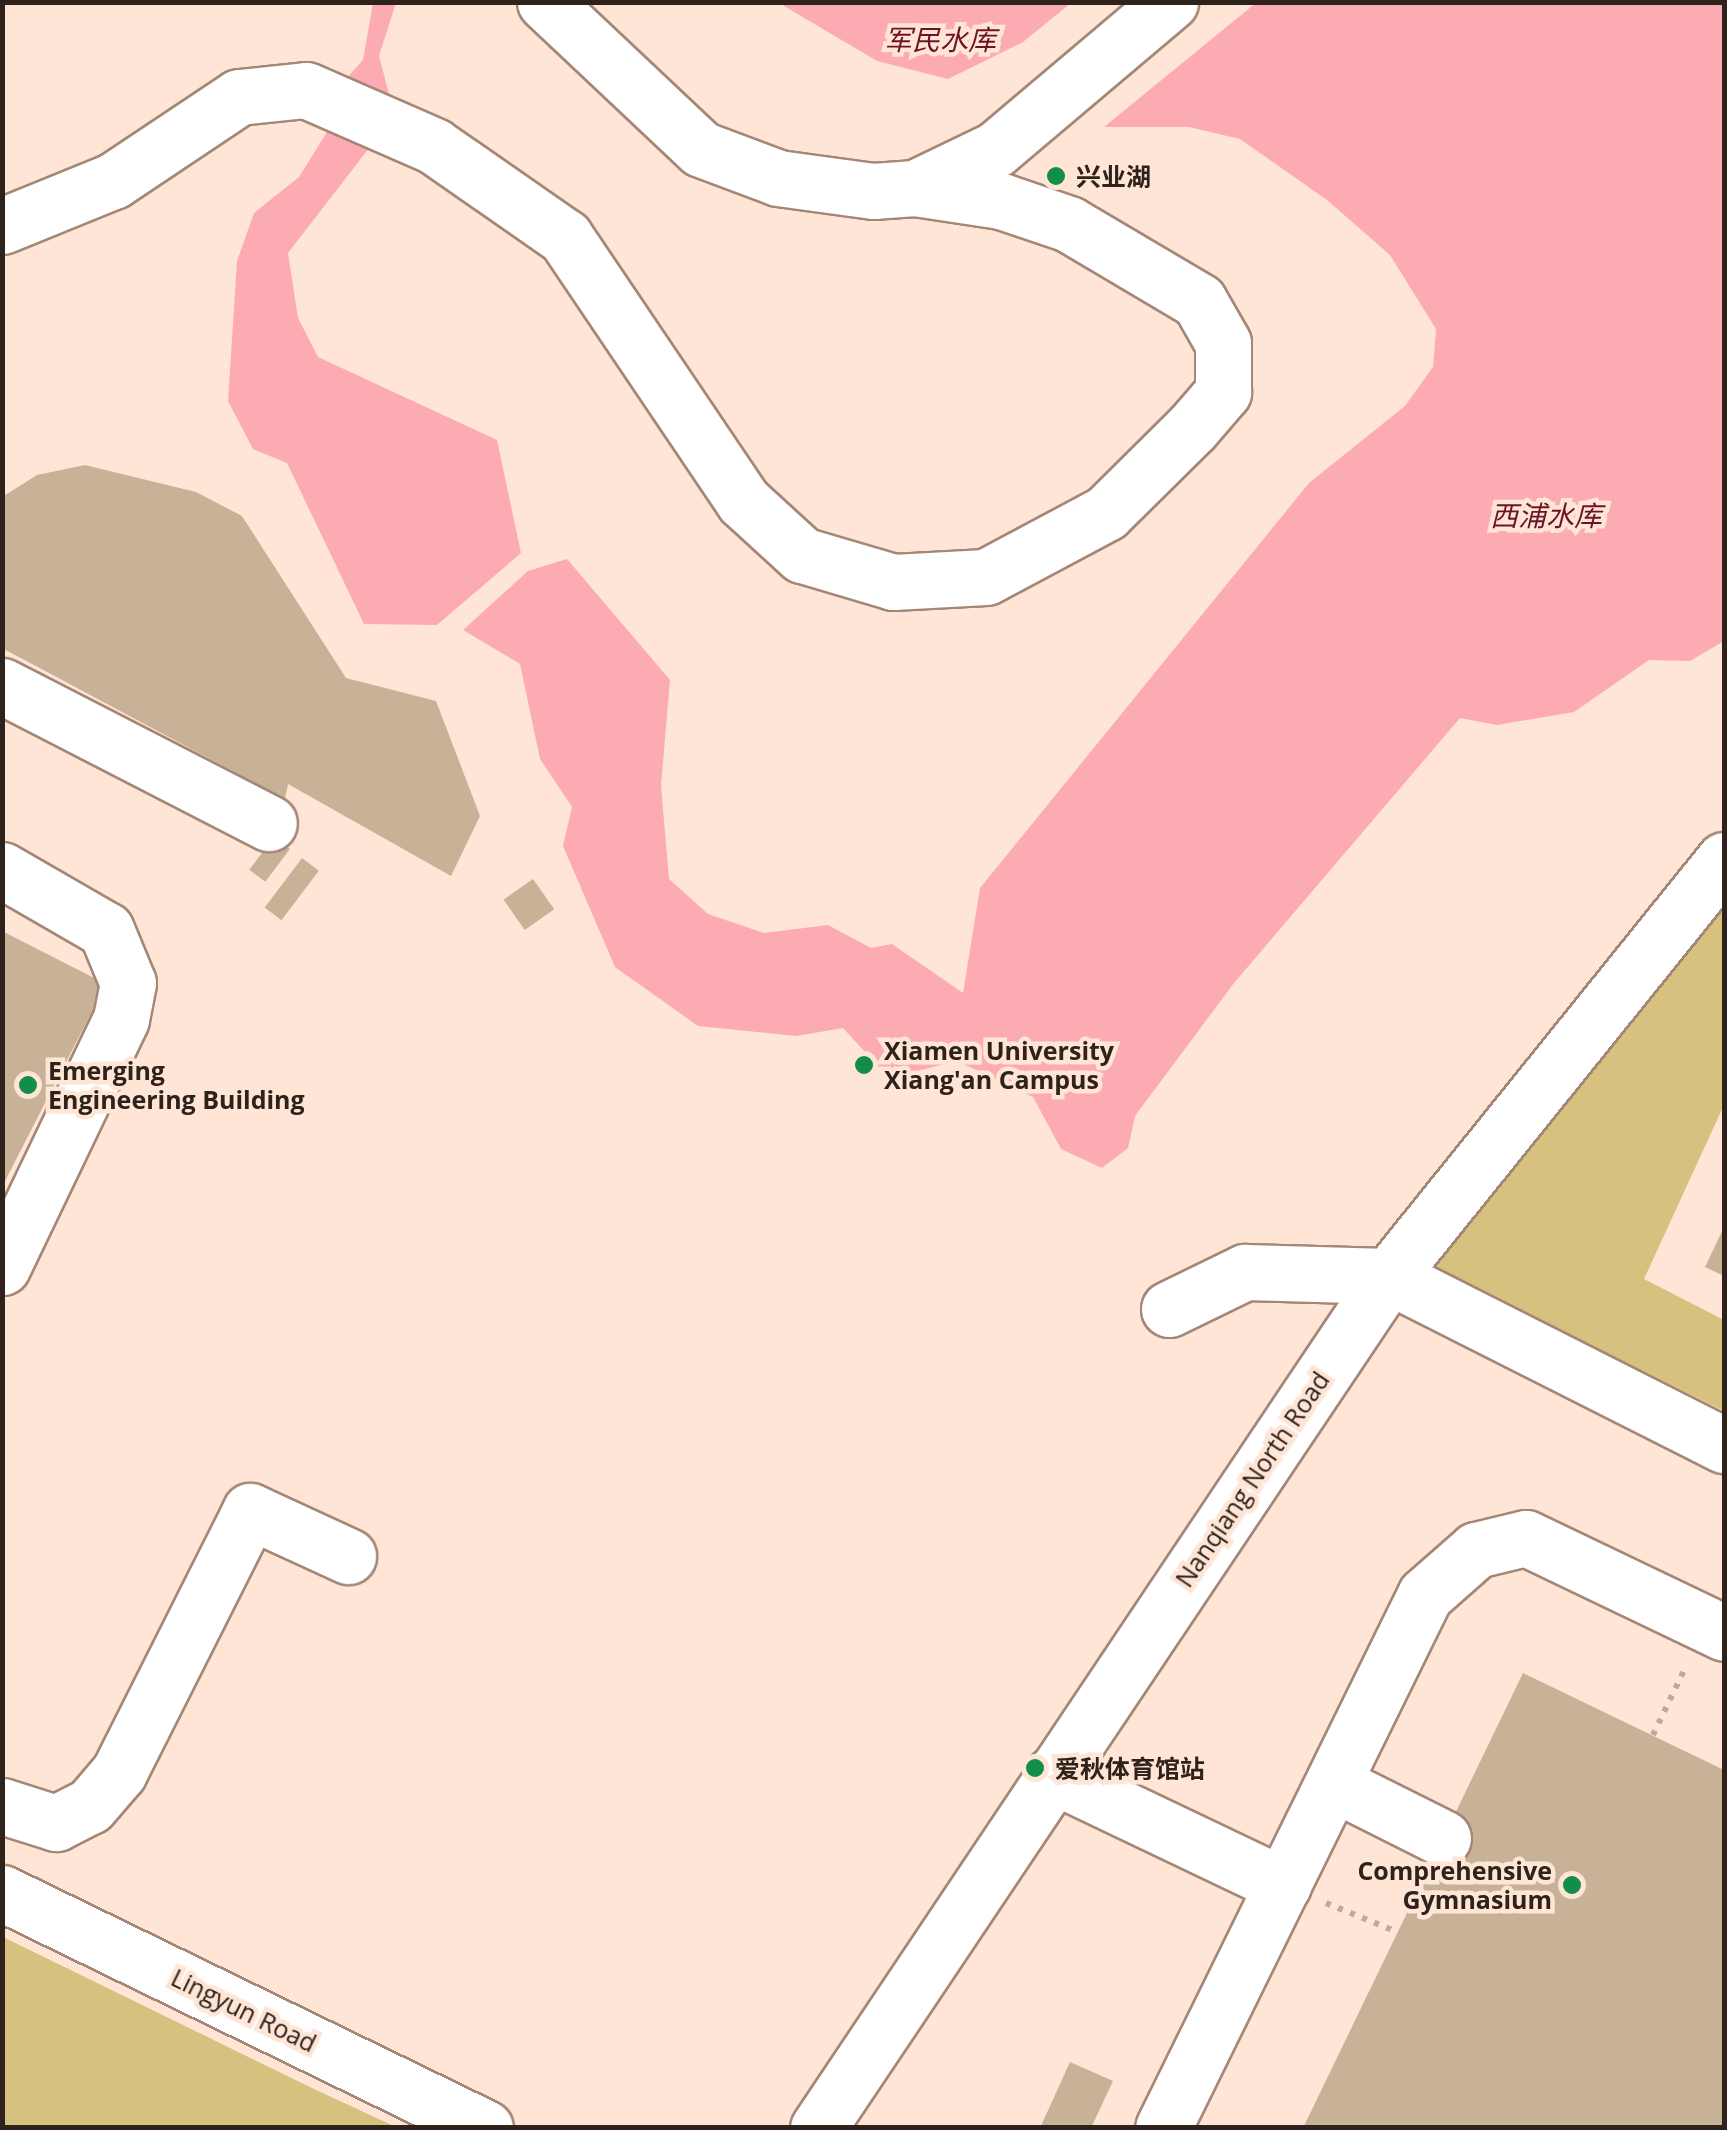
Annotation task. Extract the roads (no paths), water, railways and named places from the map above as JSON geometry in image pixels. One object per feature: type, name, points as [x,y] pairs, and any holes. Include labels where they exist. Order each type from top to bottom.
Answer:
[{"type":"street","points":[[2,226],[112,181],[239,98],[306,90],[398,128],[512,193],[565,236],[743,501],[802,555],[893,582],[986,576],[1106,513],[1223,392],[1223,343],[1199,301],[1069,224],[1000,201],[915,188],[778,178],[701,149],[545,2]]},
{"type":"street","points":[[915,188],[1033,123],[1170,2]]},
{"type":"street","points":[[2,686],[269,822]]},
{"type":"street","name":"Nanqiang North Road","points":[[818,2128],[1389,1276],[1724,860]]},
{"type":"street","points":[[2,870],[106,930],[128,983],[122,1019],[2,1267]]},
{"type":"street","points":[[1169,1309],[1245,1272],[1389,1276],[1724,1445]]},
{"type":"street","points":[[2,1806],[56,1824],[90,1806],[118,1772],[250,1511],[348,1556]]},
{"type":"street","points":[[1163,2128],[1425,1595],[1476,1550],[1526,1538],[1718,1615]]},
{"type":"street","points":[[1052,1776],[1283,1885]]},
{"type":"street","points":[[1333,1782],[1443,1838]]},
{"type":"street","name":"Lingyun Road","points":[[2,1893],[484,2128]]},
{"type":"water","name":"军民水库","points":[[1071,2],[1023,42],[948,79],[877,61],[779,3]]},
{"type":"water","name":"西浦水库","points":[[1257,2],[1724,3],[1724,641],[1690,661],[1649,660],[1574,712],[1497,725],[1460,718],[1234,983],[1135,1116],[1128,1148],[1102,1168],[1061,1149],[1033,1097],[957,1061],[889,1078],[843,1028],[796,1036],[698,1026],[615,967],[563,846],[572,807],[540,759],[520,664],[463,630],[528,571],[567,559],[670,680],[661,786],[669,879],[708,914],[764,933],[828,925],[871,948],[892,944],[963,993],[980,888],[1309,483],[1405,406],[1433,367],[1436,329],[1390,255],[1327,200],[1240,139],[1189,127],[1104,127]]},
{"type":"water","points":[[373,3],[396,3],[379,56],[390,98],[380,134],[288,253],[298,318],[318,357],[497,440],[521,553],[437,625],[364,624],[287,463],[253,449],[228,401],[237,261],[254,213],[299,177],[332,124],[344,81],[363,60]]},
{"type":"place","name":"兴业湖","points":[[1056,176]]},
{"type":"place","name":"Xiamen University Xiang'an Campus","points":[[864,1065]]},
{"type":"place","name":"Emerging Engineering Building","points":[[28,1085]]},
{"type":"place","name":"爱秋体育馆站","points":[[1035,1768]]},
{"type":"place","name":"Comprehensive Gymnasium","points":[[1572,1885]]}]
